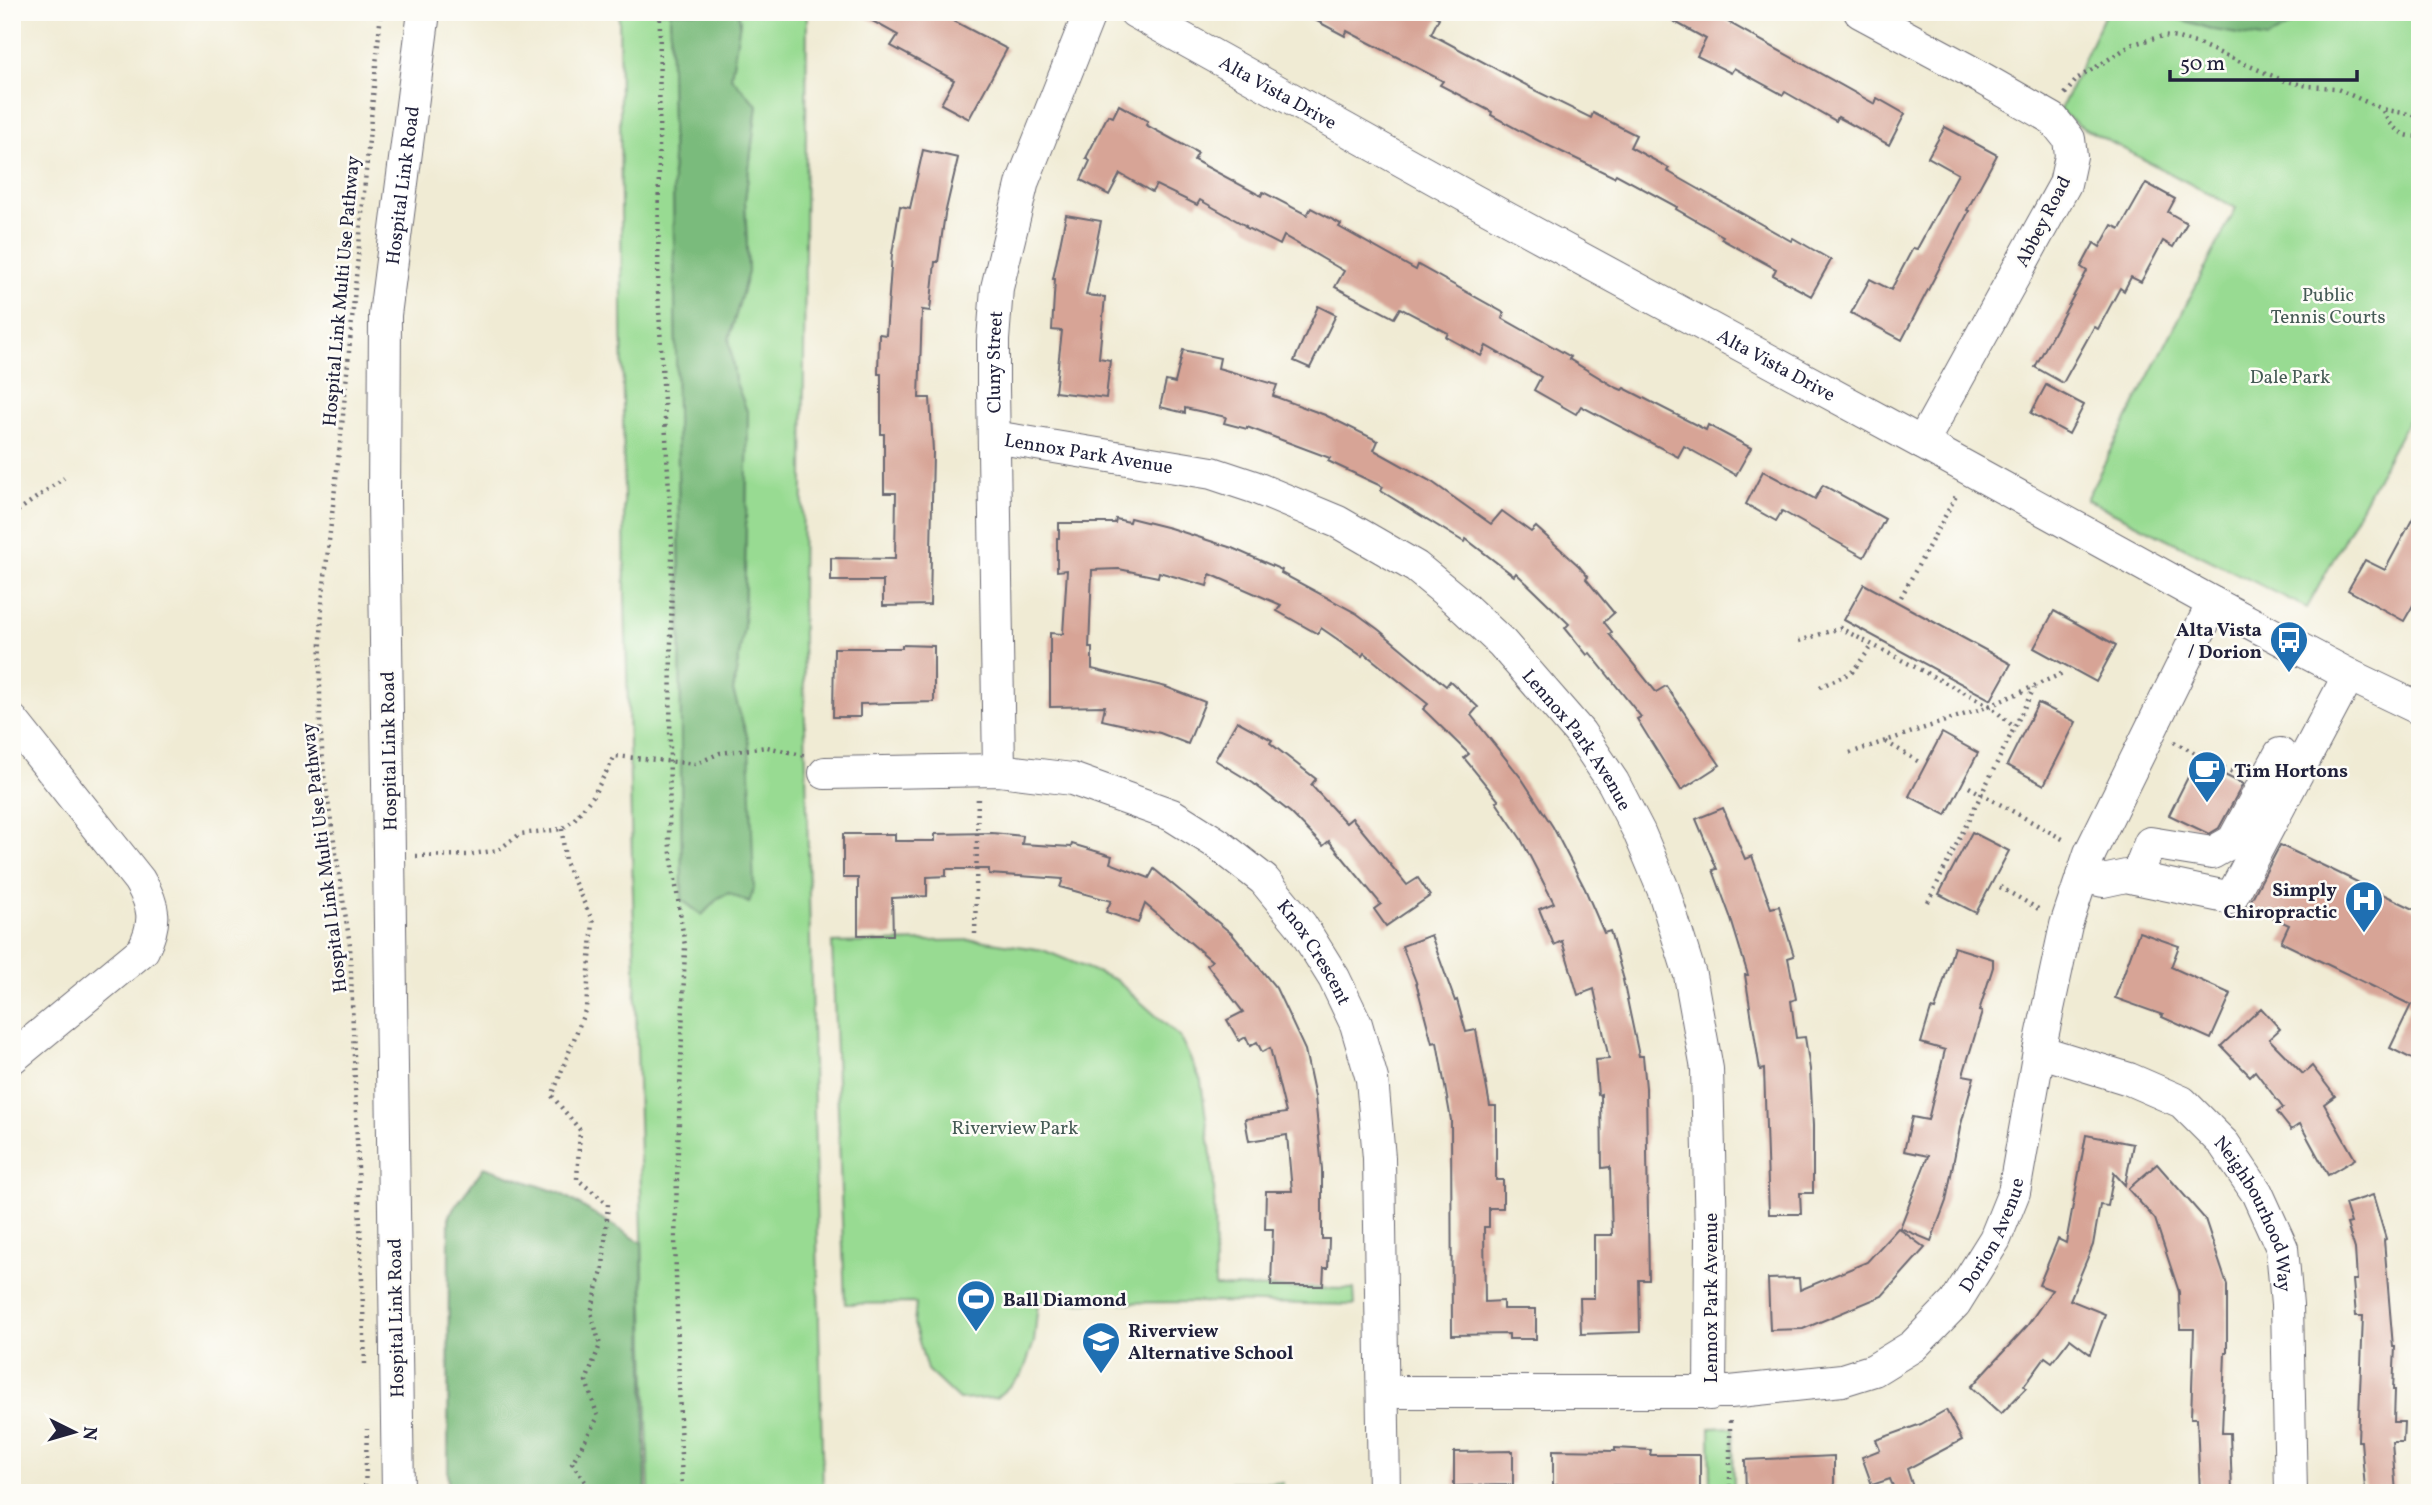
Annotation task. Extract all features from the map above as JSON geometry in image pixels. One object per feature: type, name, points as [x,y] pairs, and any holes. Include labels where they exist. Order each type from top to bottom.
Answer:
[{"type":"street","name":"Hospital Link Road","points":[[398,1493],[384,499],[385,315],[424,12]]},
{"type":"street","name":"Cluny Street","points":[[989,781],[993,340],[997,288],[1023,181],[1090,12]]},
{"type":"street","name":"Alta Vista Drive","points":[[1135,12],[1473,200],[2213,603],[2420,709]]},
{"type":"street","points":[[1860,12],[2053,119]]},
{"type":"street","name":"Abbey Road","points":[[1922,443],[2065,184],[2071,156],[2069,139],[2053,119]]},
{"type":"street","name":"Lennox Park Avenue","points":[[994,437],[1212,472],[1338,522],[1416,566],[1456,600],[1502,643],[1580,733],[1614,782],[1639,832],[1663,889],[1690,975],[1707,1069],[1720,1393]]},
{"type":"street","name":"Dorion Avenue","points":[[1384,1392],[1720,1393],[1842,1380],[1874,1370],[1913,1346],[1955,1303],[1995,1239],[2014,1192],[2039,1051],[2066,925],[2082,876],[2090,853],[2213,603]]},
{"type":"street","points":[[2082,876],[2103,881],[2126,876],[2231,898],[2349,675]]},
{"type":"street","points":[[12,720],[139,880],[149,895],[153,920],[150,936],[143,950],[12,1058]]},
{"type":"street","points":[[2136,878],[2150,844],[2212,853],[2233,841],[2280,754]]},
{"type":"street","name":"Knox Crescent","points":[[825,773],[989,781],[1072,779],[1172,815],[1218,844],[1264,880],[1301,925],[1334,978],[1356,1024],[1372,1079],[1379,1158],[1384,1493]]},
{"type":"street","name":"Neighbourhood Way","points":[[2039,1051],[2129,1079],[2182,1102],[2224,1144],[2257,1193],[2282,1248],[2287,1305],[2291,1493]]},
{"type":"path","name":"Hospital Link Multi Use Pathway","points":[[366,1368],[350,945],[324,775],[320,677],[322,603],[342,426],[381,12]]},
{"type":"path","points":[[660,12],[658,292],[672,545],[669,840],[685,946],[675,1238],[682,1493]]},
{"type":"path","points":[[2053,119],[2059,102],[2077,79],[2133,44],[2162,36],[2199,44],[2282,80],[2335,88],[2382,109],[2414,115],[2420,120]]},
{"type":"path","points":[[2382,109],[2388,123],[2400,133],[2420,136]]},
{"type":"path","points":[[12,514],[64,478]]},
{"type":"path","points":[[1900,597],[1956,496]]},
{"type":"path","points":[[1799,640],[1840,628],[1990,706],[2014,727]]},
{"type":"path","points":[[1820,687],[1852,672],[1873,645]]},
{"type":"path","points":[[1850,753],[1990,706],[2063,673]]},
{"type":"path","points":[[1928,902],[2034,688]]},
{"type":"path","points":[[2167,738],[2262,788]]},
{"type":"path","points":[[1885,741],[1921,763]]},
{"type":"path","points":[[416,856],[467,855],[498,850],[520,834],[562,829],[573,821],[593,796],[615,756],[696,764],[720,752],[767,747],[822,757],[825,773]]},
{"type":"path","points":[[975,934],[989,781]]},
{"type":"path","points":[[1969,787],[2069,843]]},
{"type":"path","points":[[562,829],[565,862],[593,922],[586,1008],[552,1096],[580,1130],[577,1179],[608,1204],[603,1267],[591,1312],[600,1345],[586,1381],[598,1416],[572,1463],[593,1493]]},
{"type":"path","points":[[2000,887],[2050,916]]},
{"type":"path","points":[[1720,1393],[1730,1493]]},
{"type":"path","points":[[365,1493],[367,1422]]},
{"type":"green space","points":[[619,12],[670,12],[680,583],[682,900],[702,915],[718,898],[729,893],[749,743],[733,691],[744,626],[748,414],[735,380],[729,339],[748,272],[745,200],[757,105],[730,77],[740,22],[738,12],[807,12],[802,596],[823,1493],[649,1493],[625,597]]},
{"type":"green space","points":[[670,12],[738,12],[740,22],[731,77],[757,105],[745,200],[748,272],[729,339],[735,380],[748,414],[744,626],[733,691],[749,743],[754,888],[749,903],[729,893],[718,898],[702,915],[682,900],[680,583]]},
{"type":"green space","name":"Dale Park","points":[[2106,12],[2420,12],[2420,398],[2307,608],[2086,499],[2236,208],[2078,125],[2060,111]]},
{"type":"green space","points":[[2158,12],[2311,12],[2267,39],[2214,30]]},
{"type":"green space","name":"Riverview Park","points":[[979,940],[1043,950],[1116,980],[1180,1037],[1201,1081],[1214,1177],[1215,1287],[1354,1289],[1355,1305],[1215,1302],[1038,1303],[1034,1342],[1022,1375],[996,1398],[959,1400],[927,1370],[914,1324],[916,1303],[845,1304],[832,943]]},
{"type":"green space","points":[[484,1167],[560,1193],[642,1243],[646,1493],[448,1493],[449,1215]]},
{"type":"green space","points":[[1733,1427],[1734,1493],[1711,1493],[1710,1428]]},
{"type":"green space","points":[[1231,1482],[1283,1483],[1283,1493],[1231,1493]]},
{"type":"building","points":[[856,12],[937,12],[1007,49],[969,119],[941,104],[954,80],[891,46],[898,35]]},
{"type":"building","points":[[1300,12],[1427,12],[1439,18],[1431,34],[1530,88],[1591,118],[1593,113],[1636,135],[1630,147],[1669,168],[1667,171],[1791,241],[1793,238],[1831,260],[1811,296],[1773,275],[1776,269],[1721,239],[1723,236],[1676,209],[1677,207],[1616,174],[1614,177],[1539,141],[1491,115],[1492,112],[1440,85],[1443,81],[1347,31],[1345,36]]},
{"type":"building","points":[[1657,12],[1710,12],[1875,104],[1877,98],[1905,114],[1889,145],[1838,117],[1836,121],[1785,92],[1783,95],[1734,68],[1731,73],[1697,56],[1706,39]]},
{"type":"building","points":[[1119,105],[1148,121],[1146,125],[1198,153],[1194,160],[1261,196],[1263,192],[1307,215],[1311,208],[1341,224],[1339,227],[1416,270],[1418,265],[1504,313],[1502,318],[1571,357],[1569,359],[1615,387],[1622,390],[1624,388],[1706,430],[1708,425],[1751,448],[1736,475],[1684,446],[1678,457],[1581,406],[1576,414],[1534,390],[1541,377],[1486,346],[1481,356],[1446,337],[1448,333],[1400,308],[1394,318],[1335,287],[1344,271],[1284,236],[1280,245],[1200,200],[1197,205],[1156,185],[1152,192],[1120,174],[1109,195],[1081,180],[1090,161],[1086,158],[1108,115],[1113,117]]},
{"type":"building","points":[[1945,127],[1997,155],[1902,340],[1851,313],[1870,279],[1891,290],[1958,174],[1928,157]]},
{"type":"building","points":[[923,150],[958,158],[945,214],[938,262],[935,262],[930,311],[922,310],[919,398],[930,398],[933,451],[930,605],[883,606],[883,581],[831,581],[831,558],[895,559],[896,493],[884,493],[881,374],[878,374],[879,334],[886,335],[892,254],[900,206],[910,208]]},
{"type":"building","points":[[2146,183],[2175,199],[2168,212],[2187,223],[2173,247],[2163,241],[2141,282],[2131,277],[2124,291],[2120,288],[2098,329],[2094,327],[2063,383],[2035,367],[2087,271],[2081,267],[2094,243],[2100,247],[2112,225],[2120,229]]},
{"type":"building","points":[[1066,215],[1101,221],[1086,295],[1105,297],[1099,358],[1110,360],[1106,398],[1055,392],[1062,331],[1052,330],[1053,279]]},
{"type":"building","points":[[1318,306],[1336,315],[1310,368],[1294,361]]},
{"type":"building","points":[[1183,350],[1220,358],[1218,368],[1277,385],[1273,396],[1325,415],[1378,441],[1374,450],[1432,482],[1491,524],[1502,511],[1531,532],[1536,527],[1588,577],[1586,579],[1614,613],[1604,622],[1612,632],[1609,634],[1656,692],[1666,686],[1720,765],[1681,790],[1637,719],[1641,717],[1590,653],[1587,655],[1565,628],[1569,624],[1516,573],[1514,576],[1466,539],[1464,542],[1381,491],[1383,487],[1328,461],[1330,458],[1247,427],[1224,423],[1226,417],[1185,408],[1185,413],[1160,407],[1166,381],[1175,383]]},
{"type":"building","points":[[2046,385],[2084,405],[2069,434],[2031,413]]},
{"type":"building","points":[[1763,471],[1815,499],[1823,485],[1885,519],[1864,557],[1782,511],[1776,521],[1746,504]]},
{"type":"building","points":[[2420,505],[2420,593],[2404,621],[2348,590],[2365,560],[2385,570]]},
{"type":"building","points":[[1130,518],[1232,548],[1282,570],[1281,573],[1356,613],[1446,686],[1450,681],[1478,707],[1471,715],[1522,779],[1553,827],[1604,933],[1610,931],[1624,980],[1639,1056],[1643,1056],[1646,1088],[1649,1280],[1639,1280],[1640,1332],[1581,1334],[1580,1298],[1594,1298],[1594,1235],[1612,1235],[1610,1167],[1602,1168],[1601,1094],[1598,1095],[1595,1060],[1609,1059],[1594,989],[1578,995],[1562,941],[1554,945],[1539,909],[1554,903],[1521,839],[1496,802],[1499,801],[1464,758],[1469,754],[1423,709],[1428,704],[1364,653],[1362,656],[1321,628],[1318,634],[1277,611],[1281,605],[1210,574],[1207,586],[1159,572],[1158,577],[1119,569],[1092,570],[1089,648],[1092,648],[1092,669],[1166,687],[1205,702],[1188,744],[1160,733],[1102,720],[1105,706],[1050,707],[1050,633],[1063,634],[1067,570],[1057,571],[1059,523],[1115,523],[1116,519],[1129,522]]},
{"type":"building","points":[[1864,584],[2011,664],[1991,700],[1844,620]]},
{"type":"building","points":[[2054,611],[2116,645],[2096,682],[2034,648]]},
{"type":"building","points":[[902,645],[934,646],[934,702],[860,704],[860,717],[833,717],[834,648],[902,648]]},
{"type":"building","points":[[2038,703],[2076,722],[2044,785],[2007,765]]},
{"type":"building","points":[[1237,721],[1272,740],[1270,743],[1316,779],[1311,785],[1346,823],[1352,818],[1407,885],[1418,878],[1430,896],[1386,926],[1374,909],[1381,904],[1329,841],[1323,846],[1291,813],[1253,783],[1215,760]]},
{"type":"building","points":[[1942,733],[1978,753],[1946,815],[1909,796]]},
{"type":"building","name":"Tim Hortons","points":[[2196,761],[2243,784],[2219,828],[2209,834],[2169,815]]},
{"type":"building","points":[[1723,808],[1745,859],[1752,856],[1771,908],[1779,906],[1794,956],[1788,958],[1796,999],[1791,1001],[1796,1038],[1805,1037],[1810,1069],[1813,1126],[1813,1193],[1800,1193],[1801,1214],[1769,1214],[1764,1069],[1760,1070],[1745,975],[1748,975],[1713,870],[1717,869],[1696,819]]},
{"type":"building","points":[[1972,832],[2009,851],[1976,913],[1939,894]]},
{"type":"building","points":[[992,833],[1023,836],[1022,844],[1071,847],[1072,844],[1112,856],[1110,863],[1149,878],[1154,869],[1232,934],[1276,988],[1305,1050],[1315,1097],[1322,1169],[1322,1239],[1329,1239],[1328,1268],[1324,1268],[1323,1286],[1271,1286],[1273,1229],[1265,1229],[1266,1191],[1292,1191],[1287,1135],[1249,1141],[1245,1119],[1286,1113],[1270,1048],[1262,1052],[1257,1042],[1250,1046],[1246,1037],[1239,1041],[1227,1020],[1243,1012],[1207,965],[1212,961],[1145,904],[1138,923],[1106,912],[1111,901],[1060,887],[1063,879],[989,874],[989,869],[946,869],[946,876],[927,877],[927,896],[892,898],[893,935],[858,935],[858,878],[843,878],[843,834],[895,834],[895,841],[935,841],[935,834]]},
{"type":"building","points":[[2280,845],[2420,912],[2420,1063],[2390,1048],[2411,1005],[2281,942],[2289,925],[2248,906]]},
{"type":"building","points":[[2139,932],[2179,946],[2171,967],[2231,994],[2211,1039],[2162,1017],[2163,1015],[2115,998]]},
{"type":"building","points":[[1431,935],[1455,1001],[1457,1000],[1466,1032],[1476,1030],[1490,1106],[1496,1106],[1496,1180],[1503,1180],[1503,1208],[1489,1208],[1489,1227],[1484,1227],[1485,1302],[1503,1301],[1503,1309],[1536,1309],[1536,1339],[1509,1339],[1509,1334],[1452,1335],[1451,1120],[1437,1042],[1432,1043],[1416,982],[1402,946]]},
{"type":"building","points":[[1954,947],[1993,959],[1993,967],[1963,1075],[1974,1077],[1960,1128],[1946,1201],[1931,1241],[1900,1228],[1928,1156],[1904,1151],[1912,1117],[1928,1120],[1945,1050],[1921,1043],[1931,1009],[1935,1010]]},
{"type":"building","points":[[2261,1008],[2280,1029],[2269,1039],[2303,1074],[2312,1066],[2335,1096],[2324,1104],[2355,1159],[2328,1175],[2300,1124],[2291,1130],[2277,1112],[2283,1108],[2255,1071],[2250,1076],[2221,1046]]},
{"type":"building","points":[[2086,1135],[2133,1144],[2125,1185],[2114,1173],[2108,1206],[2100,1205],[2093,1245],[2070,1300],[2105,1314],[2090,1354],[2070,1339],[2052,1362],[2045,1357],[2024,1386],[2026,1388],[2001,1414],[1971,1387],[2027,1326],[2052,1290],[2039,1285],[2058,1239],[2066,1243]]},
{"type":"building","points":[[2157,1164],[2205,1219],[2227,1285],[2227,1353],[2222,1433],[2230,1433],[2232,1493],[2200,1493],[2197,1418],[2191,1418],[2194,1329],[2180,1329],[2179,1292],[2155,1219],[2128,1189]]},
{"type":"building","points":[[2373,1195],[2386,1239],[2395,1347],[2394,1422],[2404,1422],[2403,1442],[2392,1442],[2396,1493],[2371,1493],[2371,1489],[2365,1489],[2361,1441],[2358,1441],[2363,1316],[2356,1316],[2353,1280],[2357,1280],[2355,1249],[2347,1224],[2351,1223],[2345,1204]]},
{"type":"building","points":[[1898,1228],[1925,1248],[1882,1296],[1803,1329],[1770,1330],[1768,1279],[1799,1278],[1800,1290],[1867,1262]]},
{"type":"building","points":[[1946,1410],[1962,1440],[1907,1469],[1915,1493],[1896,1493],[1890,1479],[1872,1485],[1862,1457],[1880,1450],[1876,1440],[1921,1424]]},
{"type":"building","points":[[1615,1448],[1651,1450],[1650,1455],[1700,1455],[1700,1488],[1553,1485],[1553,1450],[1615,1451]]},
{"type":"building","points":[[1513,1451],[1513,1485],[1454,1486],[1454,1452]]},
{"type":"building","points":[[1834,1456],[1834,1487],[1825,1488],[1825,1493],[1801,1493],[1801,1488],[1746,1492],[1745,1460]]},
{"type":"place","name":"Alta Vista / Dorion","points":[[2289,674]]},
{"type":"place","name":"Tim Hortons","points":[[2207,804]]},
{"type":"place","name":"Simply Chiropractic","points":[[2364,934]]},
{"type":"place","name":"Ball Diamond","points":[[976,1333]]},
{"type":"place","name":"Riverview Alternative School","points":[[1101,1375]]},
{"type":"park label","name":"Public Tennis Courts","points":[[2328,305]]}]
